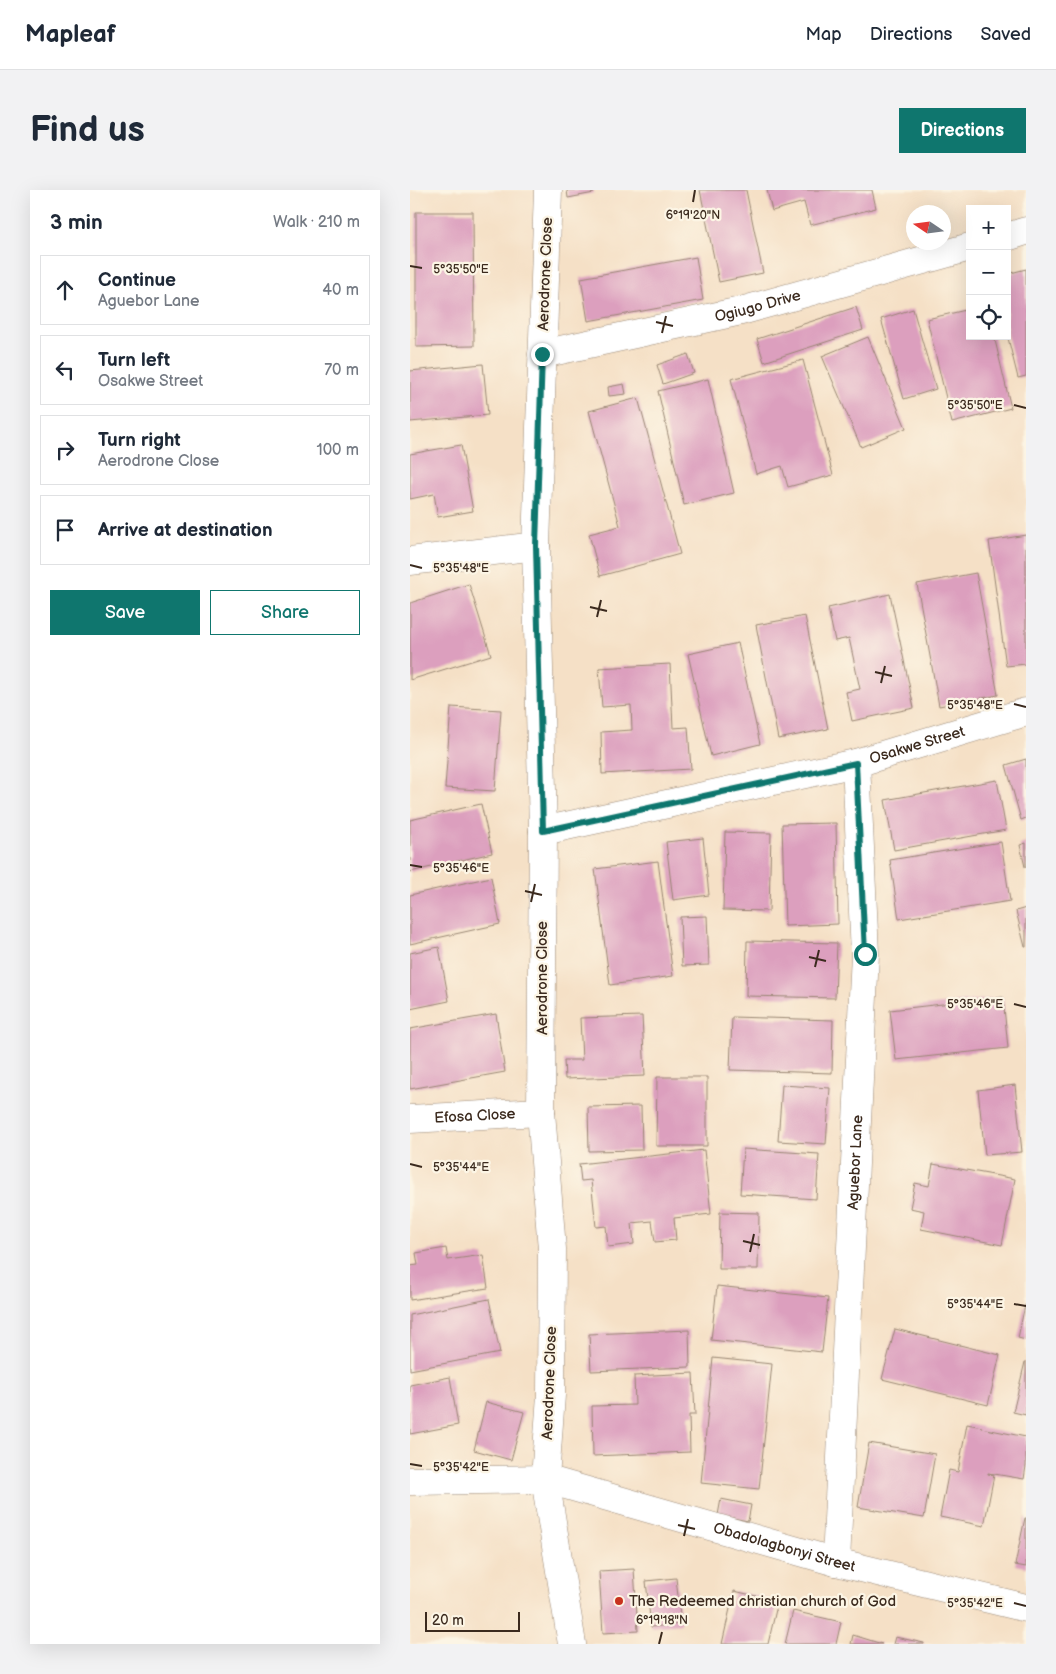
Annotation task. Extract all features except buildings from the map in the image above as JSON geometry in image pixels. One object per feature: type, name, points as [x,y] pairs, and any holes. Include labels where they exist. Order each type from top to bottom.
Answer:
[{"type":"street","name":"Aerodrone Close","points":[[548,190],[536,546],[543,831],[541,1112],[552,1249],[551,1395],[545,1479],[572,1644]]},
{"type":"street","points":[[1011,235],[1026,231]]},
{"type":"street","name":"Ogiugo Drive","points":[[542,354],[741,311],[966,248]]},
{"type":"street","points":[[410,561],[536,546]]},
{"type":"street","name":"Osakwe Street","points":[[543,831],[856,763],[1026,712]]},
{"type":"street","name":"Aguebor Lane","points":[[836,1562],[865,954],[856,763]]},
{"type":"street","name":"Efosa Close","points":[[410,1119],[541,1112]]},
{"type":"street","name":"Obadolagbonyi Street","points":[[410,1481],[545,1479],[836,1562],[1026,1608]]},
{"type":"place","name":"The Redeemed christian church of God","points":[[619,1601]]},
{"type":"route","points":[[542,354],[536,546],[543,831],[856,763],[865,954]]}]
